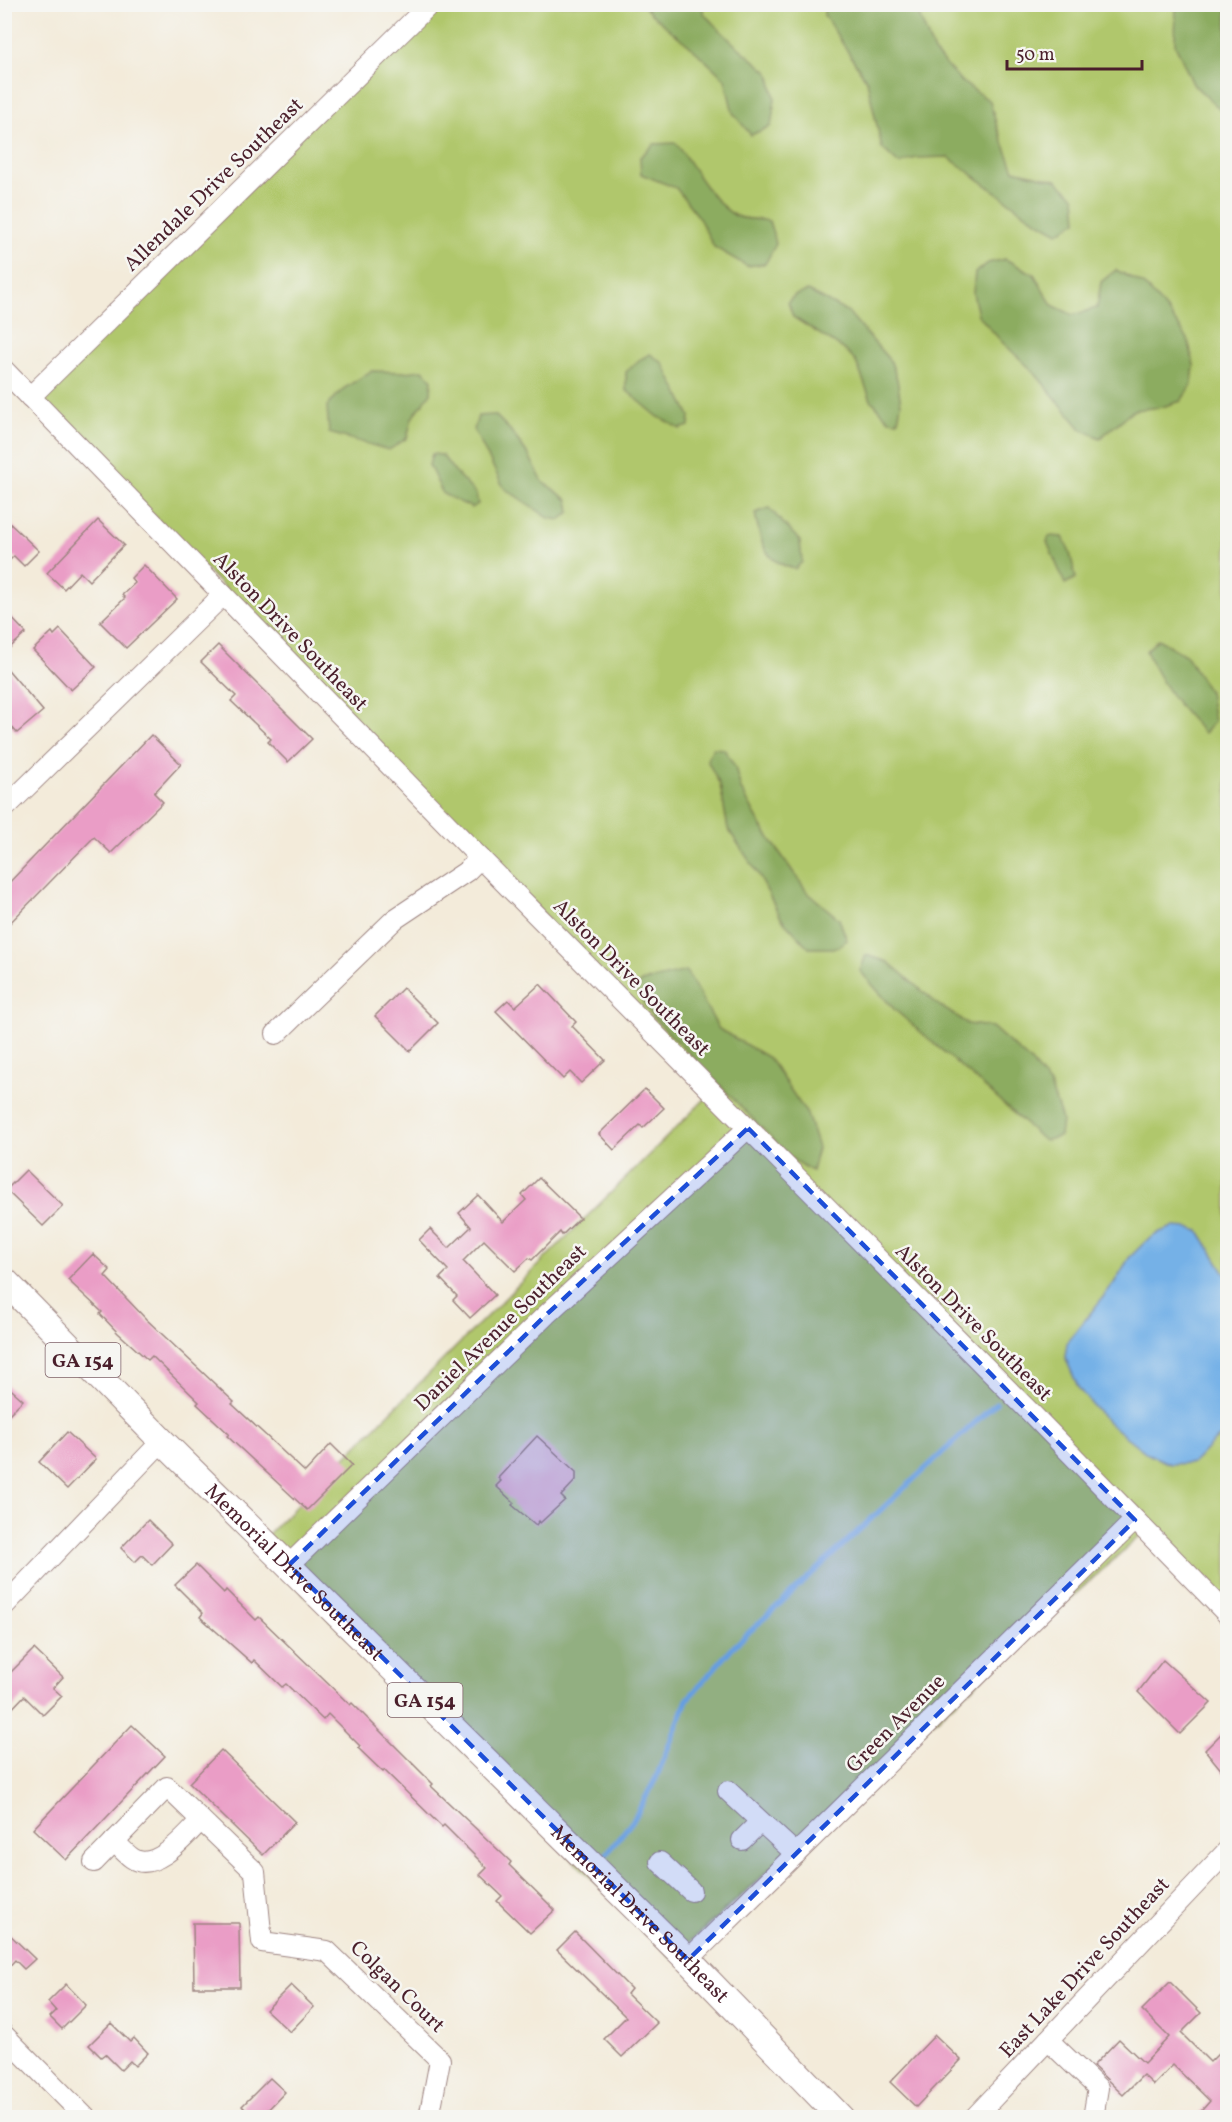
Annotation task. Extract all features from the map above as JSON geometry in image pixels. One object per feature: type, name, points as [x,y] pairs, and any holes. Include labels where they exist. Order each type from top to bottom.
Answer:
[{"type":"main road","name":"Memorial Drive Southeast","points":[[4,1280],[162,1441],[688,1960],[841,2118]]},
{"type":"street","name":"Allendale Drive Southeast","points":[[30,397],[430,4]]},
{"type":"street","name":"Alston Drive Southeast","points":[[4,370],[480,858],[1227,1615]]},
{"type":"street","points":[[4,809],[223,595]]},
{"type":"street","points":[[276,1034],[395,919],[467,871],[480,858]]},
{"type":"street","name":"Daniel Avenue Southeast","points":[[289,1565],[546,1315],[748,1128]]},
{"type":"street","points":[[4,1606],[162,1441]]},
{"type":"street","name":"Green Avenue","points":[[688,1960],[1135,1520]]},
{"type":"street","name":"Colgan Court","points":[[94,1862],[167,1787],[255,1872],[262,1942],[327,1951],[440,2060],[429,2118]]},
{"type":"street","points":[[728,1791],[796,1854]]},
{"type":"street","points":[[114,1841],[133,1859],[146,1862],[159,1858],[167,1852],[201,1820]]},
{"type":"street","points":[[742,1840],[760,1822]]},
{"type":"street","name":"East Lake Drive Southeast","points":[[974,2118],[1227,1850]]},
{"type":"street","points":[[660,1862],[691,1891]]},
{"type":"street","points":[[4,2035],[86,2118]]},
{"type":"street","points":[[1048,2040],[1098,2088],[1093,2118]]},
{"type":"highlighted area","points":[[748,1128],[1135,1520],[688,1960],[289,1565],[546,1315]]},
{"type":"green space","points":[[429,5],[1227,5],[1227,1615],[31,390]]},
{"type":"green space","points":[[643,5],[701,5],[705,15],[731,41],[769,73],[775,98],[771,126],[751,135],[733,113],[725,79]]},
{"type":"green space","points":[[825,5],[915,5],[934,52],[962,82],[990,101],[997,127],[1014,170],[1056,180],[1075,197],[1077,221],[1058,233],[1030,217],[948,157],[916,158],[899,164],[882,148],[867,81],[824,15]]},
{"type":"green space","points":[[1176,5],[1227,5],[1227,116],[1193,84],[1175,44]]},
{"type":"green space","points":[[676,143],[703,183],[727,210],[736,216],[769,221],[776,244],[765,264],[747,266],[714,247],[698,216],[676,188],[641,174],[640,157],[654,144]]},
{"type":"green space","points":[[1005,259],[1034,274],[1052,305],[1073,315],[1097,308],[1101,282],[1116,270],[1143,284],[1166,309],[1188,339],[1194,365],[1192,384],[1181,401],[1162,407],[1134,410],[1100,438],[1081,429],[1033,371],[978,315],[973,293],[975,273],[988,263]]},
{"type":"green space","points":[[808,291],[849,313],[891,362],[897,379],[901,404],[898,421],[889,420],[871,400],[856,362],[845,350],[793,317],[788,302],[795,295]]},
{"type":"green space","points":[[650,354],[663,363],[690,416],[689,426],[680,429],[657,416],[626,390],[626,372]]},
{"type":"green space","points":[[423,370],[432,380],[431,393],[412,418],[407,438],[389,450],[329,433],[327,406],[343,389],[371,371]]},
{"type":"green space","points":[[495,415],[528,454],[543,482],[568,500],[570,512],[560,520],[549,518],[504,488],[474,430],[478,416]]},
{"type":"green space","points":[[432,454],[442,455],[476,494],[478,504],[472,508],[443,494],[429,465]]},
{"type":"green space","points":[[769,508],[800,541],[802,562],[795,569],[776,561],[769,555],[762,541],[755,513]]},
{"type":"green space","points":[[1049,536],[1063,537],[1070,553],[1076,578],[1065,584],[1047,542]]},
{"type":"green space","points":[[1158,639],[1187,656],[1209,692],[1214,722],[1204,733],[1171,695],[1146,651]]},
{"type":"green space","points":[[713,748],[724,749],[735,767],[741,789],[762,827],[807,892],[839,919],[847,940],[836,948],[809,948],[781,918],[757,872],[728,829],[720,785],[707,760]]},
{"type":"green space","points":[[866,955],[888,962],[940,1006],[968,1024],[992,1027],[1030,1061],[1050,1085],[1062,1120],[1060,1136],[1044,1141],[894,1009],[860,971]]},
{"type":"green space","points":[[686,971],[719,1029],[769,1058],[807,1114],[818,1148],[812,1171],[793,1160],[652,1016],[635,990],[641,982]]},
{"type":"green space","points":[[714,1090],[1144,1532],[672,1958],[256,1546]]},
{"type":"water","points":[[1173,1227],[1199,1231],[1227,1276],[1227,1434],[1213,1443],[1193,1463],[1170,1464],[1148,1454],[1111,1425],[1079,1389],[1065,1357],[1067,1343],[1114,1283],[1129,1258],[1147,1240]]},
{"type":"building","points":[[4,518],[39,551],[24,566],[14,556],[4,566]]},
{"type":"building","points":[[98,520],[124,545],[89,581],[80,572],[64,589],[47,573]]},
{"type":"building","points":[[144,565],[177,599],[126,648],[100,622],[125,598],[122,595],[135,583],[131,578]]},
{"type":"building","points":[[4,610],[26,633],[4,653]]},
{"type":"building","points":[[60,629],[96,667],[71,690],[33,650],[52,632],[54,635]]},
{"type":"building","points":[[218,645],[312,739],[288,762],[268,742],[271,739],[231,701],[236,696],[201,662]]},
{"type":"building","points":[[4,665],[43,711],[17,733],[4,718]]},
{"type":"building","points":[[151,735],[181,764],[154,793],[163,802],[111,853],[94,837],[4,929],[4,888]]},
{"type":"building","points":[[540,984],[576,1022],[572,1026],[605,1060],[581,1083],[570,1072],[563,1079],[496,1011],[508,1000],[515,1007]]},
{"type":"building","points":[[403,988],[438,1023],[410,1051],[375,1016]]},
{"type":"building","points":[[645,1089],[664,1108],[643,1128],[640,1125],[614,1150],[599,1134]]},
{"type":"building","points":[[26,1170],[63,1206],[43,1226],[6,1190]]},
{"type":"building","points":[[539,1178],[580,1218],[562,1235],[560,1232],[532,1260],[529,1258],[515,1271],[484,1240],[463,1261],[495,1295],[470,1318],[453,1300],[457,1296],[440,1278],[448,1270],[419,1240],[430,1229],[449,1248],[471,1227],[459,1213],[478,1195],[503,1222],[526,1200],[522,1195]]},
{"type":"building","points":[[93,1254],[110,1270],[105,1276],[146,1319],[305,1472],[331,1444],[352,1465],[307,1510],[227,1436],[229,1434],[197,1404],[199,1402],[152,1356],[148,1360],[118,1333],[100,1314],[102,1312],[68,1280]]},
{"type":"building","points":[[4,1383],[23,1400],[4,1419]]},
{"type":"building","points":[[67,1432],[96,1459],[67,1489],[39,1462]]},
{"type":"building","points":[[537,1436],[576,1472],[576,1480],[561,1496],[565,1500],[536,1525],[512,1505],[514,1503],[496,1486],[501,1481],[498,1478]]},
{"type":"building","points":[[148,1520],[172,1544],[152,1565],[142,1555],[135,1562],[121,1548]]},
{"type":"building","points":[[196,1565],[224,1593],[226,1590],[256,1620],[259,1617],[350,1705],[352,1703],[433,1784],[431,1786],[511,1862],[509,1865],[555,1910],[530,1933],[497,1901],[502,1896],[480,1875],[487,1868],[444,1825],[442,1827],[384,1770],[383,1772],[328,1714],[323,1720],[286,1684],[282,1687],[254,1660],[252,1663],[200,1617],[203,1613],[175,1585]]},
{"type":"building","points":[[34,1649],[63,1677],[53,1688],[62,1696],[43,1715],[24,1696],[4,1717],[4,1679]]},
{"type":"building","points":[[1163,1660],[1211,1703],[1180,1734],[1138,1692]]},
{"type":"building","points":[[132,1725],[165,1756],[66,1860],[33,1829]]},
{"type":"building","points":[[1227,1728],[1227,1777],[1205,1750]]},
{"type":"building","points":[[221,1750],[295,1822],[263,1855],[189,1783]]},
{"type":"building","points":[[193,1923],[239,1923],[240,1987],[194,1987]]},
{"type":"building","points":[[4,1929],[35,1959],[24,1969],[15,1960],[4,1972]]},
{"type":"building","points":[[575,1932],[631,1989],[627,1994],[657,2023],[622,2057],[604,2039],[626,2017],[557,1950]]},
{"type":"building","points":[[1170,1982],[1201,2013],[1181,2033],[1210,2062],[1227,2045],[1227,2118],[1195,2118],[1210,2101],[1173,2065],[1154,2085],[1143,2075],[1123,2095],[1093,2066],[1119,2039],[1144,2063],[1169,2037],[1142,2010]]},
{"type":"building","points":[[66,1984],[86,2005],[62,2029],[50,2017],[56,2011],[48,2002]]},
{"type":"building","points":[[291,1985],[314,2007],[290,2032],[266,2010]]},
{"type":"building","points":[[111,2023],[130,2042],[134,2038],[148,2053],[135,2066],[130,2061],[121,2070],[105,2054],[101,2057],[89,2045]]},
{"type":"building","points":[[935,2035],[961,2060],[916,2107],[890,2082]]},
{"type":"building","points":[[270,2078],[285,2092],[260,2118],[254,2118],[242,2106]]},
{"type":"waterway","points":[[604,1857],[634,1819],[656,1778],[687,1700],[731,1649],[996,1403]]}]
